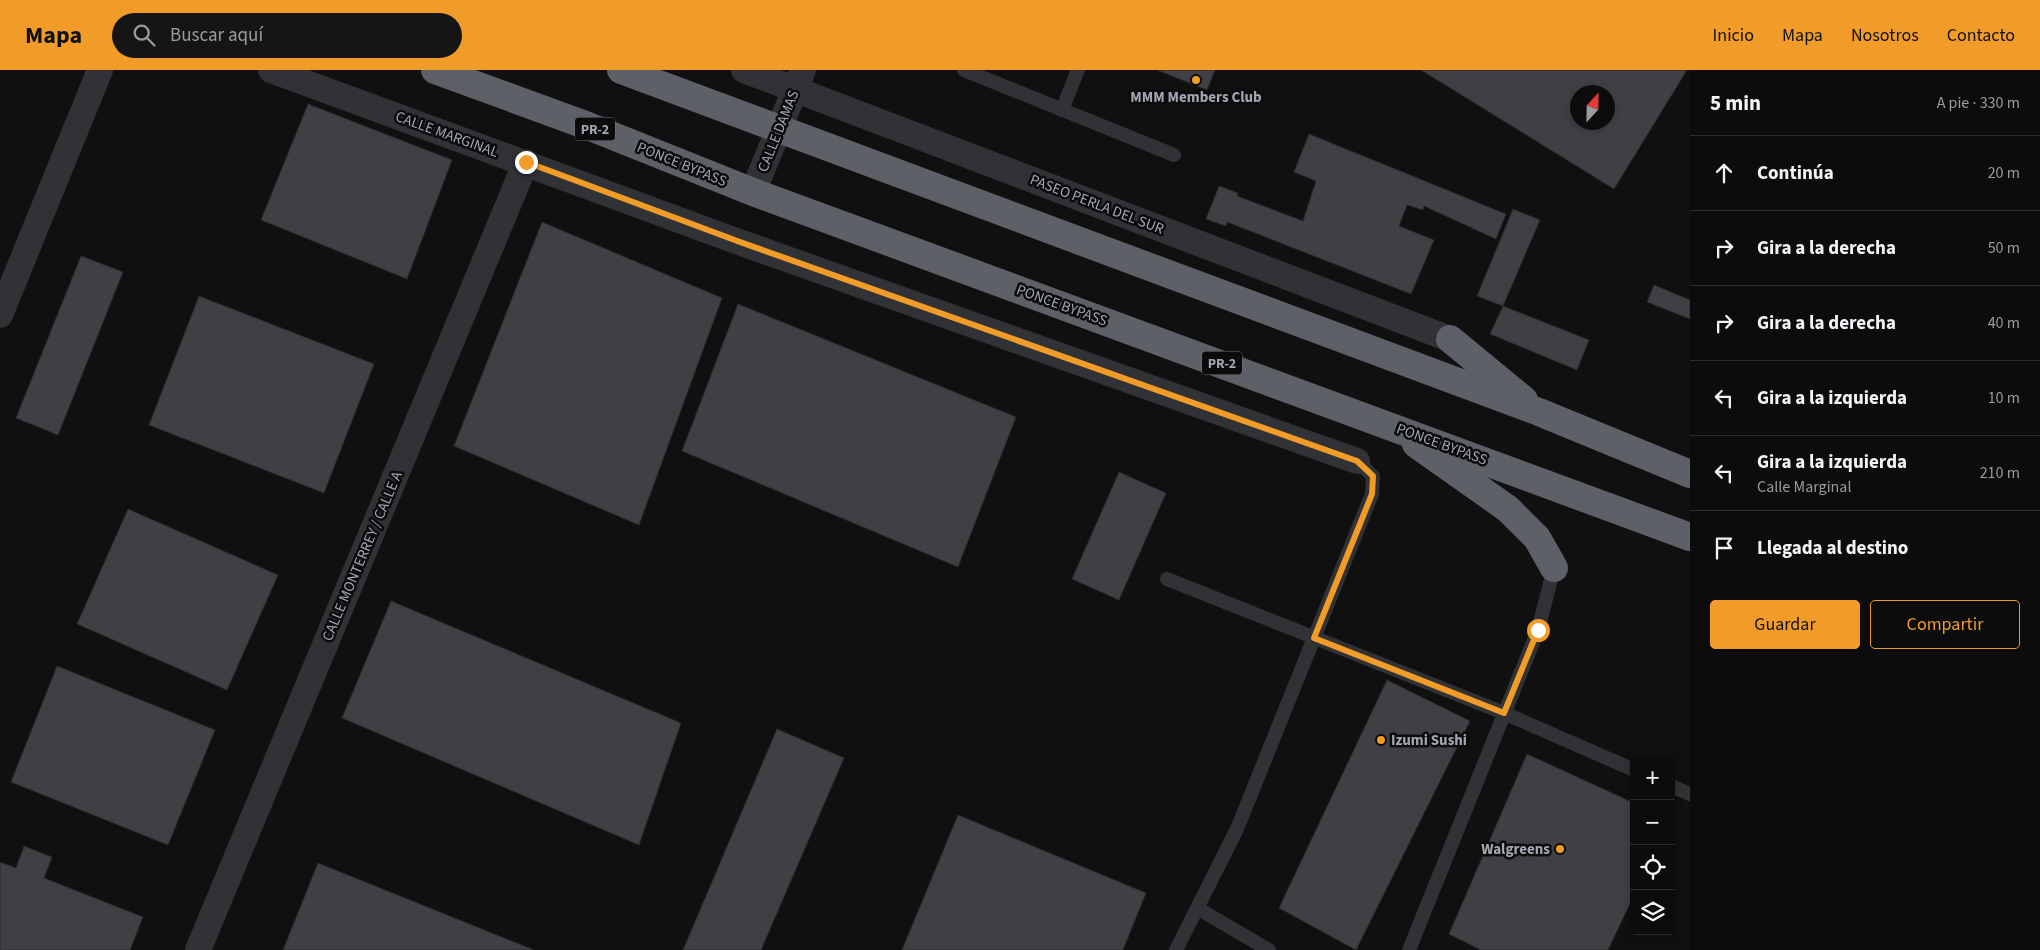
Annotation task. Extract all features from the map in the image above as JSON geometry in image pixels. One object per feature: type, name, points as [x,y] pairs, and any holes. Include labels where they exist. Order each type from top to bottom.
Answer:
[{"type":"highway","name":"PONCE BYPASS","points":[[435,70],[588,126],[753,192],[1690,536]]},
{"type":"highway","points":[[621,70],[778,130],[1141,262],[1538,412],[1690,474]]},
{"type":"highway","points":[[1450,339],[1538,412]]},
{"type":"highway","points":[[1388,425],[1508,509],[1537,538],[1554,568]]},
{"type":"street","points":[[0,315],[100,70]]},
{"type":"street","name":"CALLE MARGINAL","points":[[270,70],[526,162],[740,242],[1357,461]]},
{"type":"street","name":"PASEO PERLA DEL SUR","points":[[744,70],[799,80],[1450,339]]},
{"type":"street","name":"CALLE DAMAS","points":[[753,192],[799,80]]},
{"type":"street","name":"CALLE MONTERREY / CALLE A","points":[[198,950],[526,162]]},
{"type":"lane","points":[[964,70],[1174,155]]},
{"type":"lane","points":[[1062,110],[1078,70]]},
{"type":"lane","points":[[1176,950],[1237,829],[1372,494],[1373,476],[1357,461]]},
{"type":"lane","points":[[1409,950],[1538,630],[1554,568]]},
{"type":"lane","points":[[1167,579],[1504,713],[1630,768]]},
{"type":"lane","points":[[1675,788],[1690,794]]},
{"type":"lane","points":[[1197,908],[1269,950]]},
{"type":"building","name":"MMM Members Club","points":[[1157,70],[1215,70],[1207,90]]},
{"type":"building","points":[[1421,70],[1687,70],[1614,189]]},
{"type":"building","points":[[308,104],[452,160],[407,279],[261,220]]},
{"type":"building","points":[[1309,134],[1506,214],[1496,239],[1424,206],[1423,210],[1407,205],[1399,226],[1434,240],[1411,294],[1227,222],[1226,226],[1206,219],[1219,186],[1238,193],[1237,196],[1303,221],[1316,181],[1294,172]]},
{"type":"building","points":[[1513,209],[1540,220],[1503,306],[1477,296]]},
{"type":"building","points":[[542,222],[722,298],[639,525],[454,446]]},
{"type":"building","points":[[81,256],[123,272],[58,435],[16,418]]},
{"type":"building","points":[[1654,285],[1690,300],[1690,319],[1647,302]]},
{"type":"building","points":[[199,296],[374,364],[324,493],[149,425]]},
{"type":"building","points":[[738,304],[1016,417],[958,567],[682,451]]},
{"type":"building","points":[[1503,306],[1589,340],[1577,370],[1490,334]]},
{"type":"building","points":[[1119,472],[1166,493],[1119,600],[1072,579]]},
{"type":"building","points":[[128,509],[278,575],[227,690],[77,624]]},
{"type":"building","points":[[391,601],[681,723],[639,845],[342,718]]},
{"type":"building","points":[[57,666],[215,730],[168,845],[11,782]]},
{"type":"building","points":[[1387,680],[1470,721],[1356,950],[1279,908]]},
{"type":"building","points":[[777,729],[844,758],[761,950],[683,950]]},
{"type":"building","name":"Walgreens","points":[[1527,754],[1630,801],[1630,903],[1608,950],[1481,950],[1449,934]]},
{"type":"building","points":[[958,815],[1146,893],[1123,950],[902,950]]},
{"type":"building","points":[[24,846],[52,857],[44,878],[143,917],[130,950],[0,950],[0,862],[16,868]]},
{"type":"building","points":[[318,863],[534,950],[283,950]]},
{"type":"place","name":"MMM Members Club","points":[[1196,80]]},
{"type":"place","name":"Izumi Sushi","points":[[1381,740]]},
{"type":"place","name":"Walgreens","points":[[1560,849]]},
{"type":"route","points":[[526,162],[740,242],[1357,461],[1373,476],[1372,494],[1314,638],[1504,713],[1538,630]]}]
